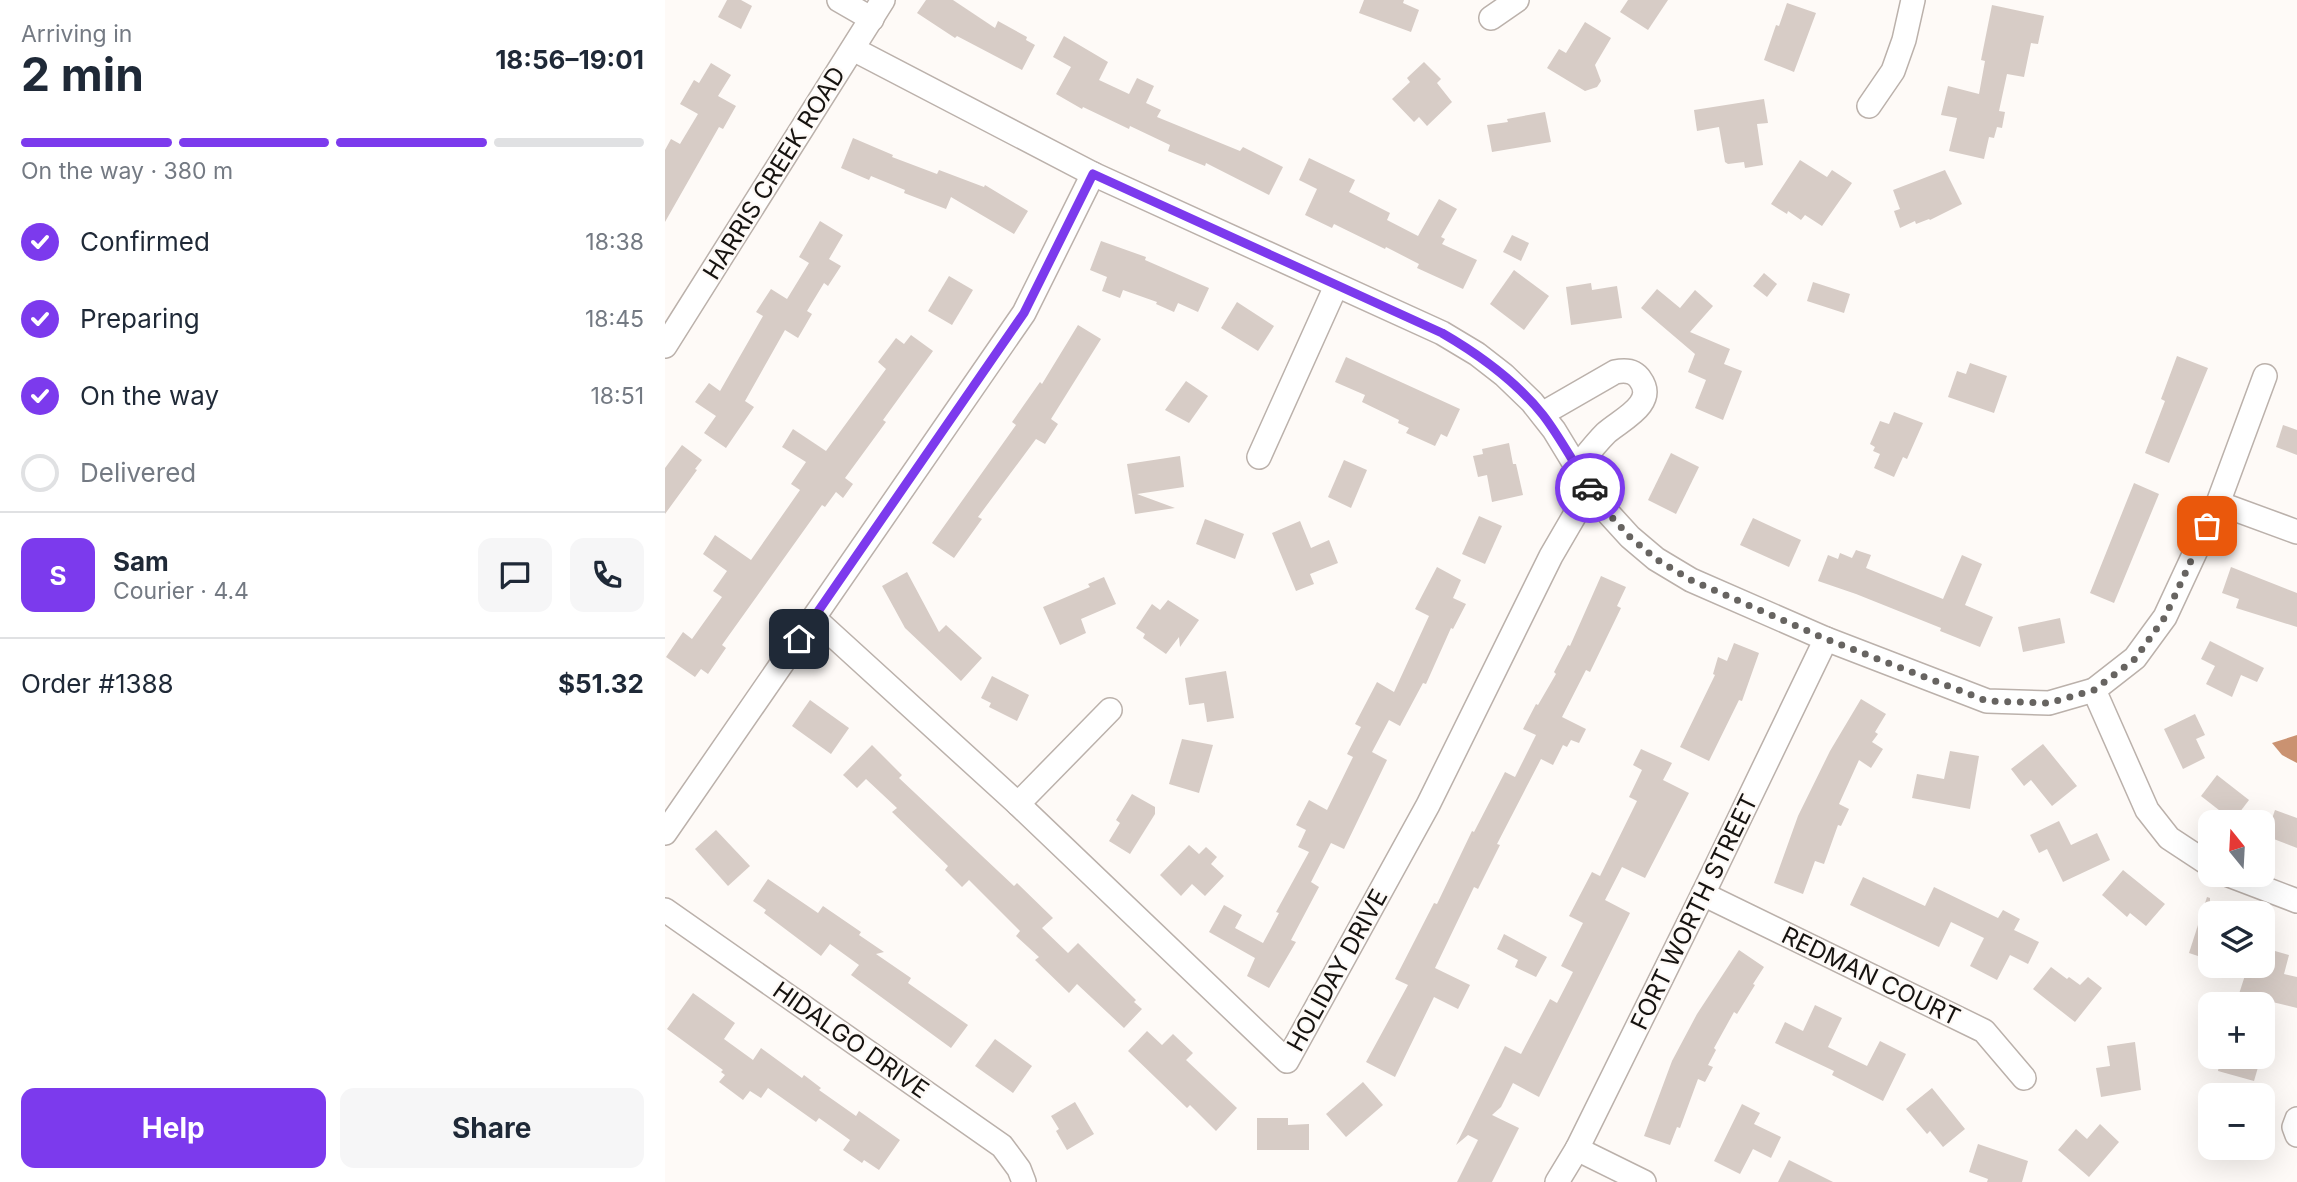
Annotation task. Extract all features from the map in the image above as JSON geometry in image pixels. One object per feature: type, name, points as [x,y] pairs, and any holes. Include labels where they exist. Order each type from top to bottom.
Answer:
[{"type":"street","points":[[839,0],[877,10]]},
{"type":"street","points":[[1491,18],[1517,0]]},
{"type":"street","points":[[1869,106],[1893,71],[1904,40],[1913,0]]},
{"type":"street","name":"HARRIS CREEK ROAD","points":[[665,346],[877,10]]},
{"type":"street","points":[[853,49],[1093,174],[1442,333],[1504,374],[1542,414],[1609,514],[1656,559],[1691,580],[1826,639],[1987,701],[2049,703],[2094,690],[2135,659],[2165,617],[2218,503],[2265,376]]},
{"type":"street","points":[[665,833],[1024,313],[1093,174]]},
{"type":"street","points":[[1259,457],[1336,286]]},
{"type":"street","points":[[1542,414],[1615,372],[1625,370],[1641,379],[1645,395],[1642,403],[1608,431],[1577,467]]},
{"type":"street","name":"HOLIDAY DRIVE","points":[[814,618],[1018,804],[1287,1061],[1428,805],[1551,556],[1590,489]]},
{"type":"street","points":[[2218,503],[2297,532]]},
{"type":"street","name":"FORT WORTH STREET","points":[[1557,1182],[1577,1149],[1826,639]]},
{"type":"street","points":[[2094,690],[2147,810],[2169,838],[2198,857]]},
{"type":"street","points":[[1018,804],[1110,710]]},
{"type":"street","points":[[2260,887],[2297,901]]},
{"type":"street","name":"REDMAN COURT","points":[[1703,894],[1984,1031],[2024,1078]]},
{"type":"street","name":"HIDALGO DRIVE","points":[[665,910],[1002,1146],[1019,1169],[1024,1182]]},
{"type":"street","points":[[2297,1119],[2294,1127],[2297,1135]]},
{"type":"street","points":[[1577,1149],[1644,1182]]},
{"type":"shaded area","points":[[2297,735],[2297,763],[2282,755],[2272,743]]},
{"type":"building","points":[[727,0],[741,0],[752,6],[741,29],[718,17]]},
{"type":"building","points":[[926,0],[953,0],[995,28],[998,21],[1027,37],[1026,40],[1035,45],[1022,70],[957,36],[955,38],[917,13]]},
{"type":"building","points":[[1364,0],[1404,0],[1403,3],[1419,10],[1411,32],[1359,13]]},
{"type":"building","points":[[1628,0],[1668,0],[1648,30],[1620,12]]},
{"type":"building","points":[[1787,3],[1816,13],[1794,72],[1764,60]]},
{"type":"building","points":[[1992,5],[2044,16],[2038,44],[2031,43],[2024,77],[2007,74],[1999,111],[2005,112],[2002,128],[1997,127],[1994,138],[1989,137],[1984,159],[1949,151],[1957,118],[1941,115],[1948,86],[1979,94],[1985,61],[1981,60]]},
{"type":"building","points":[[1585,22],[1611,38],[1595,65],[1601,81],[1597,87],[1585,91],[1547,68],[1559,49],[1566,53]]},
{"type":"building","points":[[1064,36],[1108,62],[1099,80],[1129,94],[1137,78],[1154,86],[1146,103],[1161,110],[1157,117],[1240,151],[1243,147],[1283,167],[1269,195],[1206,163],[1205,166],[1168,151],[1170,145],[1130,126],[1129,129],[1083,107],[1082,109],[1056,94],[1071,67],[1053,57]]},
{"type":"building","points":[[1424,62],[1441,79],[1437,83],[1452,102],[1427,126],[1419,117],[1414,122],[1392,99],[1410,82],[1407,78]]},
{"type":"building","points":[[711,63],[731,75],[718,96],[736,106],[723,129],[719,127],[665,222],[665,150],[671,139],[680,144],[698,114],[680,104],[694,80],[699,83]]},
{"type":"building","points":[[1764,99],[1768,123],[1757,124],[1763,165],[1745,168],[1744,162],[1728,164],[1725,162],[1719,127],[1697,131],[1694,110]]},
{"type":"building","points":[[1545,112],[1551,142],[1492,152],[1487,125]]},
{"type":"building","points":[[853,138],[893,155],[892,157],[937,174],[939,170],[984,187],[985,185],[1028,211],[1014,234],[951,197],[946,209],[904,193],[905,190],[871,176],[869,180],[841,168]]},
{"type":"building","points":[[1309,158],[1355,180],[1349,192],[1390,213],[1387,220],[1418,236],[1439,199],[1457,209],[1441,237],[1445,239],[1442,244],[1477,260],[1463,289],[1417,268],[1419,264],[1386,247],[1385,249],[1334,224],[1332,228],[1305,215],[1317,189],[1299,180]]},
{"type":"building","points":[[1800,160],[1827,177],[1832,170],[1852,183],[1822,226],[1805,215],[1801,220],[1771,204]]},
{"type":"building","points":[[1945,170],[1962,204],[1930,220],[1916,224],[1915,221],[1900,228],[1894,211],[1900,209],[1893,190]]},
{"type":"building","points":[[820,221],[843,235],[829,259],[841,266],[828,286],[824,283],[807,311],[812,314],[798,338],[785,330],[745,401],[754,407],[726,448],[704,433],[716,416],[695,402],[709,383],[720,391],[763,316],[756,312],[771,289],[787,299],[809,263],[799,257]]},
{"type":"building","points":[[1512,235],[1529,243],[1521,261],[1503,252]]},
{"type":"building","points":[[1101,241],[1146,257],[1145,260],[1209,288],[1198,312],[1178,303],[1174,312],[1156,304],[1157,302],[1123,290],[1120,298],[1102,291],[1107,277],[1090,270]]},
{"type":"building","points":[[1514,270],[1549,296],[1524,330],[1490,304]]},
{"type":"building","points":[[1764,273],[1777,284],[1767,297],[1753,286]]},
{"type":"building","points":[[949,276],[973,290],[952,325],[928,311]]},
{"type":"building","points":[[1813,282],[1850,294],[1844,313],[1807,301]]},
{"type":"building","points":[[1591,283],[1592,290],[1617,286],[1622,318],[1571,325],[1566,287]]},
{"type":"building","points":[[1657,289],[1680,308],[1695,290],[1713,306],[1690,332],[1730,349],[1724,364],[1742,371],[1723,420],[1695,408],[1706,380],[1688,372],[1695,354],[1641,308]]},
{"type":"building","points":[[1237,302],[1274,326],[1258,351],[1221,328]]},
{"type":"building","points":[[1078,325],[1101,339],[1051,419],[1058,424],[1045,444],[1036,439],[978,517],[982,519],[954,558],[932,543],[1016,425],[1012,422],[1040,382],[1042,384]]},
{"type":"building","points":[[911,335],[933,351],[845,478],[853,484],[843,498],[836,492],[825,507],[822,505],[722,645],[726,648],[708,674],[701,669],[695,677],[666,657],[683,632],[692,639],[722,597],[713,591],[727,571],[703,554],[715,535],[751,560],[800,490],[791,484],[806,462],[782,447],[793,429],[826,451],[886,369],[878,362],[896,338],[904,344]]},
{"type":"building","points":[[2177,356],[2208,368],[2169,463],[2145,453],[2165,401],[2161,399]]},
{"type":"building","points":[[1346,357],[1460,409],[1447,437],[1441,434],[1435,446],[1406,433],[1409,428],[1398,423],[1399,420],[1362,402],[1365,395],[1335,382]]},
{"type":"building","points":[[1970,363],[2007,376],[1994,413],[1948,397],[1957,371],[1966,374]]},
{"type":"building","points":[[1186,381],[1208,396],[1189,423],[1165,410]]},
{"type":"building","points":[[1894,412],[1923,423],[1907,459],[1903,457],[1894,477],[1874,468],[1880,454],[1873,451],[1875,447],[1870,444],[1880,421],[1889,424]]},
{"type":"building","points":[[2283,425],[2297,430],[2297,455],[2276,447]]},
{"type":"building","points":[[1509,443],[1523,495],[1492,502],[1487,475],[1478,477],[1473,456],[1483,454],[1482,449]]},
{"type":"building","points":[[682,445],[702,460],[665,514],[665,468]]},
{"type":"building","points":[[1671,453],[1699,467],[1676,514],[1648,500]]},
{"type":"building","points":[[1180,456],[1184,487],[1137,494],[1175,508],[1135,514],[1127,464]]},
{"type":"building","points":[[1344,460],[1367,470],[1351,508],[1328,497]]},
{"type":"building","points":[[2134,483],[2159,494],[2114,603],[2090,593]]},
{"type":"building","points":[[1479,516],[1502,526],[1485,564],[1462,554]]},
{"type":"building","points":[[1753,518],[1801,540],[1789,567],[1740,545]]},
{"type":"building","points":[[1205,519],[1244,534],[1235,559],[1196,544]]},
{"type":"building","points":[[1300,521],[1311,548],[1329,540],[1338,563],[1310,574],[1314,584],[1296,591],[1272,533]]},
{"type":"building","points":[[1856,550],[1871,555],[1866,568],[1943,599],[1962,555],[1982,564],[1965,605],[1993,617],[1980,647],[1940,631],[1941,628],[1818,581],[1828,555],[1838,559],[1840,553],[1852,558]]},
{"type":"building","points":[[1437,567],[1461,580],[1453,598],[1466,604],[1453,629],[1451,628],[1426,684],[1423,683],[1400,726],[1389,720],[1372,752],[1387,760],[1344,849],[1331,843],[1311,882],[1319,887],[1291,940],[1296,942],[1269,988],[1247,976],[1255,958],[1209,932],[1224,905],[1242,915],[1235,928],[1263,943],[1279,913],[1276,912],[1309,852],[1298,847],[1306,830],[1296,825],[1309,800],[1327,810],[1353,757],[1347,754],[1361,727],[1355,724],[1377,682],[1394,692],[1429,616],[1415,609]]},
{"type":"building","points":[[2231,567],[2297,593],[2297,627],[2236,608],[2239,599],[2222,593]]},
{"type":"building","points":[[907,572],[939,632],[946,625],[982,658],[961,681],[905,628],[882,586]]},
{"type":"building","points":[[1601,576],[1626,587],[1617,606],[1621,608],[1590,672],[1586,670],[1562,717],[1586,729],[1579,743],[1571,740],[1567,747],[1563,745],[1553,765],[1541,759],[1497,844],[1500,845],[1478,889],[1474,887],[1435,968],[1470,985],[1458,1009],[1434,997],[1395,1077],[1366,1062],[1408,985],[1395,979],[1505,772],[1515,777],[1536,735],[1523,729],[1556,674],[1554,672],[1568,645],[1570,646]]},
{"type":"building","points":[[1104,577],[1116,604],[1081,619],[1086,633],[1060,645],[1043,607],[1090,587],[1088,584]]},
{"type":"building","points":[[1168,600],[1199,620],[1180,647],[1179,637],[1166,654],[1143,638],[1145,634],[1136,628],[1152,604],[1160,610]]},
{"type":"building","points":[[2060,618],[2065,643],[2023,652],[2018,627]]},
{"type":"building","points":[[2210,641],[2264,668],[2257,682],[2241,675],[2232,697],[2206,684],[2215,666],[2201,659]]},
{"type":"building","points":[[1734,643],[1759,653],[1742,701],[1739,700],[1709,761],[1680,747],[1715,675],[1713,674],[1718,657],[1727,661]]},
{"type":"building","points":[[1226,671],[1234,718],[1207,722],[1204,703],[1189,705],[1185,678]]},
{"type":"building","points":[[992,676],[1029,695],[1017,721],[989,707],[991,703],[981,698]]},
{"type":"building","points":[[1861,699],[1886,714],[1872,742],[1883,749],[1871,768],[1859,760],[1839,804],[1849,809],[1841,826],[1838,825],[1824,864],[1815,861],[1803,894],[1774,883],[1798,816],[1830,751]]},
{"type":"building","points":[[810,700],[849,728],[831,754],[792,726]]},
{"type":"building","points":[[2195,714],[2205,735],[2196,739],[2205,758],[2183,769],[2164,729]]},
{"type":"building","points":[[1182,739],[1213,745],[1199,793],[1169,784]]},
{"type":"building","points":[[2043,744],[2077,786],[2052,806],[2031,780],[2024,786],[2011,769]]},
{"type":"building","points":[[872,745],[902,775],[899,778],[1014,886],[1017,883],[1053,918],[1042,928],[1068,953],[1078,943],[1136,1000],[1134,1002],[1142,1009],[1124,1028],[1077,984],[1069,993],[1035,960],[1039,957],[1016,936],[1020,931],[969,880],[962,887],[945,870],[948,866],[892,812],[897,808],[866,779],[857,788],[843,775]]},
{"type":"building","points":[[1641,749],[1672,763],[1663,780],[1689,793],[1645,878],[1622,867],[1605,900],[1630,913],[1539,1097],[1513,1083],[1501,1107],[1492,1115],[1519,1128],[1492,1182],[1457,1182],[1478,1140],[1468,1135],[1456,1145],[1505,1046],[1521,1054],[1550,999],[1557,1003],[1573,972],[1561,966],[1583,923],[1569,916],[1592,872],[1600,876],[1637,801],[1629,797],[1642,770],[1633,765]]},
{"type":"building","points":[[1950,751],[1979,756],[1970,809],[1912,798],[1917,774],[1944,779]]},
{"type":"building","points":[[2217,775],[2249,800],[2241,810],[2219,810],[2201,796]]},
{"type":"building","points":[[1132,794],[1155,807],[1155,814],[1130,854],[1109,841],[1120,823],[1116,820]]},
{"type":"building","points":[[2275,810],[2297,818],[2297,848],[2275,839]]},
{"type":"building","points":[[2059,821],[2071,845],[2097,833],[2110,860],[2063,882],[2047,849],[2039,853],[2030,835]]},
{"type":"building","points":[[716,830],[750,866],[728,886],[695,849]]},
{"type":"building","points":[[1189,845],[1199,854],[1206,847],[1217,857],[1211,864],[1224,876],[1205,896],[1192,884],[1181,896],[1160,875]]},
{"type":"building","points":[[2123,870],[2165,904],[2146,926],[2130,913],[2127,917],[2102,895]]},
{"type":"building","points":[[1863,877],[1925,906],[1934,887],[1998,918],[2003,910],[2020,919],[2014,930],[2039,942],[2028,964],[2010,955],[1997,980],[1970,966],[1984,938],[1951,922],[1939,947],[1850,905]]},
{"type":"building","points":[[768,879],[818,913],[823,906],[861,932],[859,935],[884,952],[876,954],[911,978],[908,983],[968,1025],[951,1048],[851,975],[859,965],[830,944],[821,956],[764,913],[766,910],[753,901]]},
{"type":"building","points":[[2198,925],[2198,956],[2189,953]]},
{"type":"building","points":[[1504,934],[1547,957],[1536,977],[1515,967],[1518,960],[1497,949]]},
{"type":"building","points":[[1739,950],[1764,967],[1753,984],[1755,985],[1737,1014],[1734,1012],[1714,1048],[1716,1050],[1708,1065],[1713,1067],[1705,1082],[1698,1079],[1680,1128],[1677,1127],[1670,1145],[1644,1136],[1672,1061],[1697,1014]]},
{"type":"building","points":[[2275,951],[2289,955],[2284,974],[2297,977],[2297,1008],[2275,1003],[2275,992],[2240,992],[2244,978],[2275,978]]},
{"type":"building","points":[[2051,967],[2080,985],[2088,977],[2102,988],[2075,1022],[2033,989]]},
{"type":"building","points":[[693,993],[735,1023],[724,1039],[753,1060],[761,1048],[802,1078],[804,1075],[821,1088],[819,1090],[856,1116],[859,1111],[900,1140],[879,1170],[864,1160],[862,1163],[843,1150],[850,1140],[819,1118],[816,1122],[768,1088],[761,1098],[750,1091],[743,1100],[719,1082],[725,1075],[721,1072],[723,1070],[667,1029]]},
{"type":"building","points":[[1815,1005],[1842,1018],[1828,1047],[1867,1066],[1880,1041],[1906,1054],[1883,1101],[1832,1075],[1834,1071],[1775,1043],[1785,1022],[1803,1031]]},
{"type":"building","points":[[1147,1031],[1162,1045],[1173,1034],[1193,1053],[1186,1060],[1237,1108],[1216,1131],[1190,1105],[1187,1108],[1128,1051]]},
{"type":"building","points":[[995,1039],[1032,1066],[1013,1093],[975,1066]]},
{"type":"building","points":[[2135,1042],[2141,1090],[2101,1097],[2096,1068],[2110,1066],[2107,1046]]},
{"type":"building","points":[[2218,1069],[2258,1069],[2254,1081]]},
{"type":"building","points":[[1363,1082],[1383,1105],[1346,1137],[1326,1114]]},
{"type":"building","points":[[1932,1088],[1965,1129],[1943,1147],[1930,1131],[1927,1134],[1906,1109]]},
{"type":"building","points":[[1075,1102],[1094,1134],[1067,1150],[1051,1116]]},
{"type":"building","points":[[1742,1104],[1760,1113],[1754,1124],[1781,1137],[1771,1158],[1753,1149],[1740,1174],[1714,1161]]},
{"type":"building","points":[[1257,1118],[1288,1118],[1288,1125],[1309,1124],[1309,1150],[1257,1150]]},
{"type":"building","points":[[2100,1124],[2119,1142],[2089,1177],[2058,1150],[2076,1129],[2087,1139]]},
{"type":"building","points":[[1978,1144],[2028,1161],[2022,1182],[1987,1182],[1988,1179],[1969,1172]]},
{"type":"building","points":[[1789,1160],[1833,1182],[1778,1182]]},
{"type":"way so far","points":[[1590,488],[1630,537],[1656,559],[1691,580],[1826,639],[1987,701],[2049,703],[2094,690],[2135,659],[2165,617],[2207,526]]},
{"type":"route","points":[[799,639],[1024,313],[1093,174],[1442,333],[1477,354],[1504,374],[1532,402],[1554,429],[1590,488]]}]
